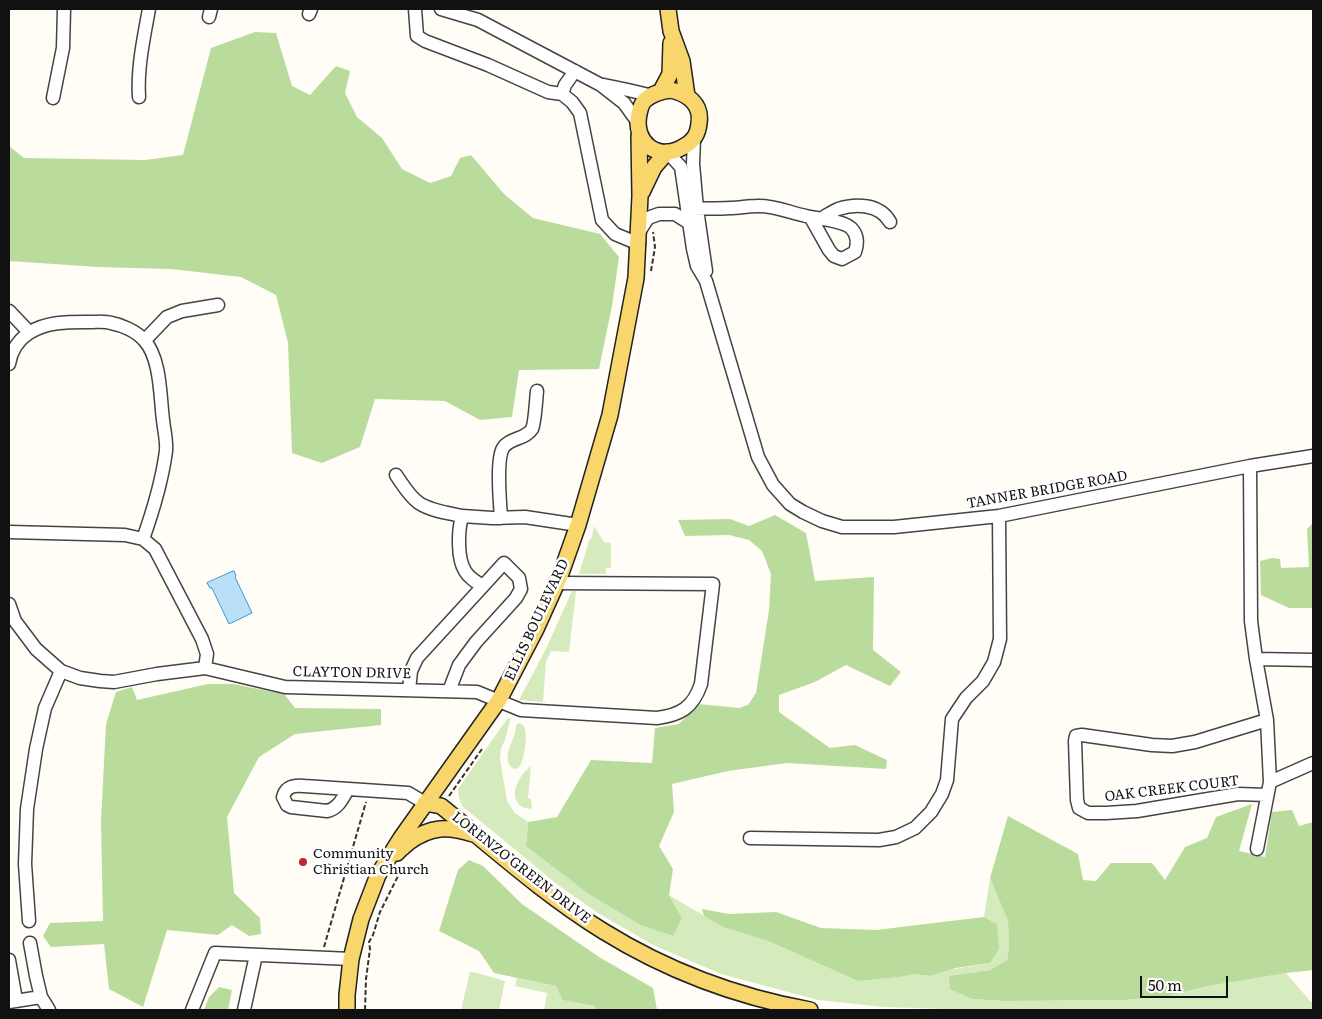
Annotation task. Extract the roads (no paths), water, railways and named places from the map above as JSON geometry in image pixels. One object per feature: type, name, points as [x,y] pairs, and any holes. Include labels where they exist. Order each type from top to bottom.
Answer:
[{"type":"main road","points":[[657,94],[670,74],[671,31],[668,9]]},
{"type":"main road","points":[[671,31],[682,61],[688,96]]},
{"type":"main road","points":[[670,90],[679,91],[688,96],[698,110],[700,120],[694,138],[675,151],[655,150],[645,145],[638,128],[640,109],[645,100],[670,90]]},
{"type":"main road","name":"ELLIS BOULEVARD","points":[[347,1010],[352,959],[361,919],[378,875],[400,838],[499,700],[536,629],[557,583],[578,525],[610,415],[636,278],[640,196],[638,128]]},
{"type":"main road","name":"ELLIS BOULEVARD","points":[[640,196],[654,167],[667,152]]},
{"type":"main road","name":"LORENZO GREEN DRIVE","points":[[425,803],[441,806],[567,906],[603,931],[634,948],[665,964],[721,986],[758,998],[810,1010]]},
{"type":"main road","points":[[378,875],[398,850],[416,837],[432,830],[446,828],[464,831],[473,834],[487,843]]},
{"type":"street","points":[[53,98],[63,48],[64,9]]},
{"type":"street","points":[[139,97],[138,87],[143,41],[149,9]]},
{"type":"street","points":[[415,9],[417,36],[425,41],[488,65],[548,92],[562,94],[572,102],[580,113],[602,220],[615,234],[639,238],[648,218],[659,214],[674,214],[689,223]]},
{"type":"street","points":[[441,9],[480,15],[601,85],[624,103],[638,128]]},
{"type":"street","points":[[562,94],[564,86],[575,71]]},
{"type":"street","points":[[601,85],[657,94]]},
{"type":"street","name":"TANNER BRIDGE ROAD","points":[[694,138],[692,209],[689,223],[698,266],[706,281],[758,457],[773,485],[790,504],[803,512],[822,521],[842,527],[894,527],[999,516],[1250,466],[1313,456]]},
{"type":"street","name":"TANNER BRIDGE ROAD","points":[[667,152],[681,168],[706,267],[706,281]]},
{"type":"street","points":[[692,209],[758,205],[783,209],[816,218],[840,209],[861,206],[880,211],[890,222]]},
{"type":"street","points":[[145,340],[167,317],[182,310],[218,305]]},
{"type":"street","points":[[9,311],[29,332]]},
{"type":"street","points":[[9,364],[10,356],[18,342],[29,332],[54,323],[108,322],[119,325],[145,340],[152,352],[157,369],[166,448],[160,480],[143,539]]},
{"type":"street","points":[[500,518],[499,466],[503,449],[508,443],[528,434],[533,428],[537,391]]},
{"type":"street","points":[[1250,466],[1251,621],[1267,720],[1269,789],[1257,849]]},
{"type":"street","points":[[396,476],[420,504],[437,510],[462,516],[525,517],[578,525]]},
{"type":"street","points":[[462,516],[460,526],[460,558],[465,571],[473,580],[483,586]]},
{"type":"street","points":[[750,838],[879,840],[896,836],[915,828],[930,812],[942,794],[947,780],[952,719],[966,698],[983,681],[994,662],[1000,639],[999,516]]},
{"type":"street","points":[[9,532],[125,535],[143,539],[155,549],[202,639],[207,654],[205,668]]},
{"type":"street","points":[[409,690],[411,671],[417,658],[504,563],[518,578],[521,589],[516,598],[476,642],[459,665],[449,691]]},
{"type":"street","name":"CLAYTON DRIVE","points":[[9,604],[15,622],[36,649],[61,671],[80,678],[100,681],[114,682],[205,668],[284,687],[477,692],[521,710],[657,718],[671,716],[691,704],[701,684],[713,584],[557,583]]},
{"type":"street","points":[[1256,659],[1313,660]]},
{"type":"street","points":[[29,921],[25,864],[27,808],[36,748],[45,708],[61,671]]},
{"type":"street","name":"OAK CREEK COURT","points":[[1267,720],[1195,742],[1172,746],[1082,735],[1076,736],[1077,800],[1079,808],[1088,813],[1137,811],[1269,789],[1313,763]]},
{"type":"street","points":[[348,789],[408,793],[425,803]]},
{"type":"street","points":[[30,943],[36,976],[42,997],[49,1010]]},
{"type":"street","points":[[192,1010],[216,954],[352,959]]},
{"type":"street","points":[[244,1010],[256,955]]},
{"type":"street","points":[[9,960],[12,1001],[42,997]]},
{"type":"water","points":[[234,571],[252,613],[229,624],[212,588],[207,583]]},
{"type":"place","name":"Community Christian Church","points":[[303,862]]}]
